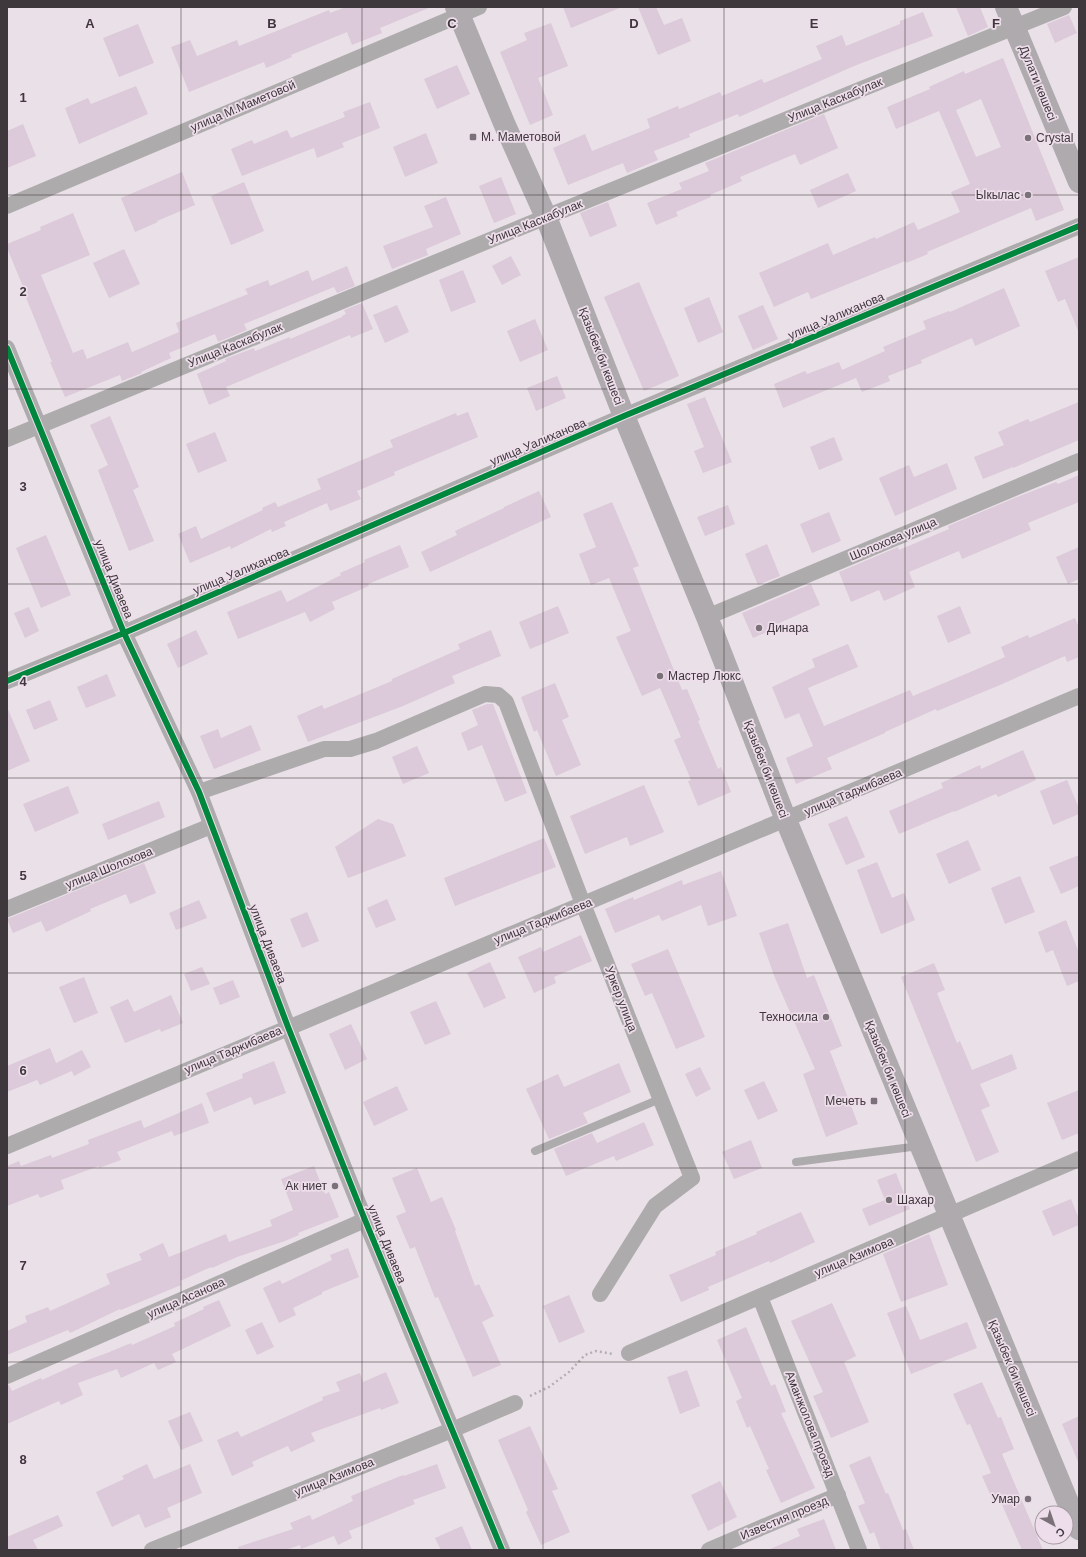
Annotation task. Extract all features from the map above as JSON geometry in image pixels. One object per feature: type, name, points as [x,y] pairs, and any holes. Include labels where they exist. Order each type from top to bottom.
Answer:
[{"type":"main road","name":"Дулати көшесі","points":[[1006,7],[1079,182]]},
{"type":"main road","name":"Қазыбек би көшесі","points":[[458,11],[504,123],[546,217],[624,416],[707,617],[786,820],[1079,1529]]},
{"type":"street","name":"улица М.Маметовой","points":[[7,206],[458,11],[480,7]]},
{"type":"street","name":"Улица Каскабулак","points":[[7,439],[546,217],[1064,7]]},
{"type":"street","name":"улица Уалиханова","points":[[7,681],[124,633],[624,416],[1079,226]]},
{"type":"street","name":"улица Диваева","points":[[7,348],[124,633],[199,792],[288,1026],[365,1220],[502,1550]]},
{"type":"street","name":"Шолохова улица","points":[[707,617],[1079,461]]},
{"type":"street","name":"Уркер улица","points":[[199,792],[324,749],[350,749],[376,741],[485,694],[498,695],[506,702],[583,904],[692,1178],[655,1206],[600,1294]]},
{"type":"street","name":"улица Таджибаева","points":[[7,1146],[288,1026],[786,820],[1079,696]]},
{"type":"street","name":"улица Шолохова","points":[[7,909],[211,826]]},
{"type":"street","name":"улица Азимова","points":[[622,1354],[760,1297],[1079,1159]]},
{"type":"street","name":"улица Асанова","points":[[7,1376],[365,1220]]},
{"type":"street","name":"Аманжолова проезд","points":[[760,1297],[859,1550]]},
{"type":"street","name":"улица Азимова","points":[[152,1550],[452,1430],[515,1403]]},
{"type":"street","name":"Известия проезд","points":[[709,1550],[838,1495]]},
{"type":"lane","points":[[535,1151],[660,1099]]},
{"type":"lane","points":[[796,1162],[920,1146]]},
{"type":"path","points":[[515,1403],[550,1387],[569,1372],[586,1355],[596,1351],[622,1354]]},
{"type":"building","points":[[346,7],[431,7],[380,28],[382,33],[352,45],[347,32],[291,55],[292,57],[266,68],[264,62],[189,92],[171,47],[190,40],[197,56],[237,40],[239,46],[329,10],[330,13]]},
{"type":"building","points":[[563,7],[622,7],[571,28]]},
{"type":"building","points":[[638,7],[656,7],[664,25],[682,18],[691,41],[658,55]]},
{"type":"building","points":[[956,7],[980,7],[988,27],[968,36]]},
{"type":"building","points":[[923,12],[933,36],[854,66],[739,117],[738,114],[689,134],[690,137],[654,151],[658,160],[627,173],[623,163],[568,185],[553,148],[585,134],[592,151],[650,128],[647,119],[678,106],[679,109],[720,92],[722,96],[762,79],[764,83],[822,59],[816,46],[842,35],[846,46],[900,24],[900,21]]},
{"type":"building","points":[[1069,15],[1077,33],[1055,43],[1047,24]]},
{"type":"building","points":[[551,23],[568,66],[538,78],[553,115],[530,125],[500,52],[527,40],[524,33]]},
{"type":"building","points":[[138,24],[154,63],[119,77],[103,38]]},
{"type":"building","points":[[1003,58],[1064,210],[1036,221],[1031,208],[927,252],[928,254],[906,263],[905,261],[811,299],[808,292],[774,307],[759,273],[828,243],[833,255],[875,237],[876,239],[914,222],[918,230],[960,212],[951,192],[970,184],[939,111],[896,129],[887,107],[930,89],[929,87],[964,71],[965,74]],"holes":[[[981,99],[1001,147],[976,157],[956,110]]]},
{"type":"building","points":[[457,65],[470,94],[437,109],[424,79]]},
{"type":"building","points":[[136,86],[148,114],[79,144],[65,108],[88,98],[91,104]]},
{"type":"building","points":[[370,102],[380,128],[342,143],[344,147],[317,158],[314,148],[242,176],[231,149],[252,140],[254,144],[287,130],[291,138],[345,117],[343,112]]},
{"type":"building","points":[[824,114],[838,148],[800,165],[795,154],[740,177],[742,181],[710,195],[711,197],[676,212],[678,216],[656,225],[647,203],[682,189],[679,183],[709,171],[705,163]]},
{"type":"building","points":[[23,124],[36,156],[7,168],[7,131]]},
{"type":"building","points":[[426,133],[438,163],[405,177],[393,147]]},
{"type":"building","points":[[182,172],[195,205],[135,232],[121,198]]},
{"type":"building","points":[[848,173],[856,191],[818,208],[810,190]]},
{"type":"building","points":[[501,177],[516,214],[494,223],[479,186]]},
{"type":"building","points":[[244,182],[264,231],[231,245],[211,196]]},
{"type":"building","points":[[446,197],[461,234],[426,249],[428,255],[392,269],[383,246],[433,227],[424,206]]},
{"type":"building","points":[[608,202],[617,226],[590,237],[580,213]]},
{"type":"building","points":[[73,213],[90,255],[41,275],[73,353],[83,349],[87,359],[128,342],[132,352],[179,332],[176,323],[248,294],[245,289],[268,280],[270,286],[308,270],[312,281],[347,266],[355,286],[337,293],[334,287],[244,324],[247,330],[218,342],[215,334],[169,353],[171,358],[141,372],[142,373],[122,381],[120,375],[65,397],[50,362],[52,362],[23,290],[24,289],[7,248],[7,244],[41,230],[40,227]]},
{"type":"building","points":[[124,249],[140,284],[109,298],[93,263]]},
{"type":"building","points":[[511,256],[521,275],[502,285],[492,266]]},
{"type":"building","points":[[1079,257],[1079,333],[1065,299],[1058,302],[1045,271]]},
{"type":"building","points":[[463,270],[476,302],[451,312],[439,280]]},
{"type":"building","points":[[639,282],[679,376],[644,391],[604,297]]},
{"type":"building","points":[[1004,288],[1020,326],[975,346],[972,338],[921,360],[922,363],[888,376],[890,381],[862,392],[856,378],[783,408],[774,384],[805,371],[807,374],[839,362],[842,370],[885,351],[883,347],[926,329],[923,321],[949,311],[950,312]]},
{"type":"building","points":[[709,297],[723,332],[698,343],[684,308]]},
{"type":"building","points":[[362,303],[373,329],[351,338],[350,335],[226,387],[230,396],[209,405],[197,374],[226,361],[225,359],[254,348],[255,351],[290,337],[290,339],[342,317],[346,314],[344,310]]},
{"type":"building","points":[[397,305],[409,332],[385,343],[373,315]]},
{"type":"building","points":[[763,305],[778,339],[753,350],[738,316]]},
{"type":"building","points":[[535,319],[548,350],[520,362],[507,331]]},
{"type":"building","points":[[557,376],[566,398],[536,411],[527,388]]},
{"type":"building","points":[[705,397],[732,462],[703,473],[694,451],[704,447],[687,404]]},
{"type":"building","points":[[1079,402],[1079,440],[983,479],[974,457],[1004,445],[998,432],[1028,419],[1030,422]]},
{"type":"building","points":[[468,412],[478,437],[394,472],[395,475],[357,491],[361,499],[330,511],[327,503],[284,522],[286,526],[272,532],[271,529],[231,549],[230,546],[190,563],[178,534],[196,526],[201,539],[263,510],[262,508],[275,502],[278,507],[321,489],[317,479],[393,447],[390,440],[456,413],[457,416]]},
{"type":"building","points":[[110,416],[139,487],[133,490],[154,541],[129,551],[98,470],[108,465],[90,425]]},
{"type":"building","points":[[215,432],[227,461],[198,473],[186,444]]},
{"type":"building","points":[[834,437],[843,460],[819,470],[810,447]]},
{"type":"building","points":[[947,463],[957,489],[895,516],[879,478],[909,465],[914,477]]},
{"type":"building","points":[[1079,475],[1079,502],[1028,523],[1031,530],[962,559],[959,551],[909,572],[915,587],[884,601],[879,590],[851,602],[839,572],[898,547],[899,550],[949,529],[948,526],[1017,497],[1056,482],[1058,484]]},
{"type":"building","points":[[539,491],[551,517],[430,572],[421,552],[457,535],[455,531]]},
{"type":"building","points":[[612,502],[639,566],[633,568],[682,690],[687,689],[700,720],[698,721],[718,769],[721,767],[731,792],[698,806],[688,781],[691,780],[674,740],[681,737],[660,688],[642,696],[616,637],[631,631],[609,578],[591,585],[579,554],[596,547],[583,514]]},
{"type":"building","points":[[728,505],[735,524],[705,536],[697,517]]},
{"type":"building","points":[[829,512],[841,541],[812,553],[800,524]]},
{"type":"building","points":[[46,535],[71,595],[41,608],[16,548]]},
{"type":"building","points":[[767,544],[780,576],[758,585],[745,554]]},
{"type":"building","points":[[400,545],[409,567],[368,584],[369,586],[332,602],[335,609],[310,622],[305,612],[238,639],[227,612],[281,590],[287,602],[341,575],[340,573],[365,562],[364,560]]},
{"type":"building","points":[[1079,547],[1079,579],[1068,584],[1056,557]]},
{"type":"building","points":[[811,584],[820,605],[777,624],[779,627],[753,638],[742,613]]},
{"type":"building","points":[[558,606],[569,633],[530,649],[519,622]]},
{"type":"building","points":[[960,606],[971,633],[948,643],[937,616]]},
{"type":"building","points":[[29,607],[39,631],[25,638],[14,613]]},
{"type":"building","points":[[1075,618],[1079,628],[1079,657],[1067,662],[1065,656],[937,711],[936,709],[827,758],[832,769],[796,784],[786,758],[813,746],[799,713],[785,719],[772,687],[815,667],[812,659],[848,644],[858,667],[808,688],[824,726],[910,690],[913,696],[968,673],[1005,657],[1001,647],[1028,635],[1029,638]]},
{"type":"building","points":[[196,630],[208,654],[178,668],[167,644]]},
{"type":"building","points":[[491,630],[501,656],[452,676],[455,683],[403,706],[308,742],[297,716],[322,705],[324,709],[392,681],[392,679],[460,649],[458,644]]},
{"type":"building","points":[[107,674],[116,696],[86,708],[77,687]]},
{"type":"building","points":[[555,683],[569,717],[562,720],[581,765],[556,776],[537,730],[534,732],[521,697]]},
{"type":"building","points":[[50,700],[58,720],[34,730],[26,710]]},
{"type":"building","points":[[487,704],[493,704],[527,793],[505,802],[482,745],[468,751],[461,733],[478,725],[472,710]]},
{"type":"building","points":[[7,707],[30,761],[7,771]]},
{"type":"building","points":[[251,725],[261,750],[214,769],[200,736],[218,729],[221,738]]},
{"type":"building","points":[[417,746],[429,773],[403,784],[392,757]]},
{"type":"building","points":[[1023,750],[1036,780],[998,797],[996,794],[899,834],[889,811],[943,788],[941,783],[980,765],[981,769]]},
{"type":"building","points":[[1067,780],[1079,808],[1079,814],[1053,825],[1040,791]]},
{"type":"building","points":[[644,785],[664,832],[630,846],[627,837],[585,854],[570,816]]},
{"type":"building","points":[[68,786],[79,813],[35,832],[23,804]]},
{"type":"building","points":[[159,801],[165,817],[108,840],[102,824]]},
{"type":"building","points":[[847,816],[865,857],[846,865],[828,824]]},
{"type":"building","points":[[378,819],[393,824],[406,856],[348,878],[335,847]]},
{"type":"building","points":[[544,838],[556,867],[455,906],[444,878]]},
{"type":"building","points":[[968,840],[981,870],[949,884],[936,854]]},
{"type":"building","points":[[1079,855],[1079,886],[1061,894],[1049,867]]},
{"type":"building","points":[[877,862],[892,898],[904,893],[915,920],[881,934],[857,870]]},
{"type":"building","points":[[144,863],[156,893],[130,904],[126,894],[90,909],[91,911],[46,932],[41,921],[13,933],[7,919]]},
{"type":"building","points":[[721,871],[737,916],[708,926],[701,905],[662,921],[659,915],[615,933],[605,909],[633,897],[634,900],[682,880],[683,885]]},
{"type":"building","points":[[1020,876],[1035,912],[1005,924],[991,888]]},
{"type":"building","points":[[387,899],[396,920],[376,928],[367,908]]},
{"type":"building","points":[[199,900],[207,918],[176,930],[169,913]]},
{"type":"building","points":[[307,912],[319,941],[302,948],[290,919]]},
{"type":"building","points":[[1066,920],[1079,953],[1079,981],[1067,986],[1053,950],[1046,953],[1038,932]]},
{"type":"building","points":[[788,923],[807,978],[814,975],[842,1046],[830,1051],[858,1124],[826,1137],[803,1074],[815,1069],[775,978],[759,933]]},
{"type":"building","points":[[581,935],[592,961],[554,977],[556,983],[534,993],[518,957],[541,947],[543,952]]},
{"type":"building","points":[[668,949],[705,1037],[676,1049],[652,993],[645,996],[631,964]]},
{"type":"building","points":[[490,962],[506,998],[484,1008],[467,973]]},
{"type":"building","points":[[934,963],[945,990],[937,993],[957,1043],[960,1041],[972,1070],[1012,1054],[1017,1069],[980,1084],[990,1106],[981,1110],[999,1152],[976,1162],[901,977]]},
{"type":"building","points":[[202,967],[210,984],[191,991],[184,974]]},
{"type":"building","points":[[84,977],[98,1013],[74,1023],[59,987]]},
{"type":"building","points":[[233,980],[240,997],[220,1005],[213,988]]},
{"type":"building","points":[[171,995],[183,1023],[161,1032],[160,1029],[125,1043],[110,1007],[128,999],[134,1012]]},
{"type":"building","points":[[436,1001],[451,1034],[425,1045],[410,1012]]},
{"type":"building","points":[[351,1024],[367,1059],[345,1070],[329,1034]]},
{"type":"building","points":[[50,1048],[56,1063],[82,1050],[91,1067],[74,1076],[72,1071],[40,1085],[37,1080],[7,1092],[7,1066]]},
{"type":"building","points":[[274,1061],[286,1093],[254,1105],[251,1097],[214,1112],[206,1093],[243,1078],[242,1074]]},
{"type":"building","points":[[619,1063],[631,1092],[583,1113],[588,1123],[549,1139],[526,1089],[558,1074],[564,1087]]},
{"type":"building","points":[[700,1067],[711,1089],[696,1097],[685,1074]]},
{"type":"building","points":[[764,1081],[778,1111],[758,1120],[744,1090]]},
{"type":"building","points":[[397,1086],[408,1110],[374,1126],[363,1102]]},
{"type":"building","points":[[1079,1090],[1079,1133],[1062,1140],[1047,1103]]},
{"type":"building","points":[[202,1103],[209,1123],[174,1136],[172,1131],[117,1152],[121,1160],[99,1168],[99,1166],[61,1180],[64,1189],[40,1198],[38,1194],[7,1206],[7,1166],[19,1161],[21,1166],[51,1155],[52,1158],[89,1144],[88,1140],[141,1120],[144,1128]]},
{"type":"building","points":[[644,1122],[654,1145],[616,1161],[614,1156],[566,1176],[554,1149],[592,1133],[597,1143]]},
{"type":"building","points":[[751,1140],[762,1168],[734,1179],[722,1152]]},
{"type":"building","points":[[314,1166],[325,1194],[329,1192],[339,1217],[298,1233],[299,1235],[285,1241],[237,1257],[212,1268],[211,1267],[180,1281],[181,1285],[121,1310],[120,1309],[70,1333],[68,1330],[7,1355],[7,1331],[27,1322],[25,1316],[48,1307],[50,1311],[110,1284],[106,1274],[142,1260],[139,1254],[163,1243],[169,1257],[226,1234],[229,1242],[272,1226],[270,1220],[293,1210],[281,1179]]},
{"type":"building","points":[[417,1168],[431,1202],[442,1197],[456,1230],[455,1231],[475,1286],[479,1284],[494,1316],[482,1322],[501,1365],[473,1377],[438,1297],[435,1298],[415,1247],[410,1249],[396,1216],[406,1212],[392,1178]]},
{"type":"building","points":[[896,1173],[910,1209],[869,1226],[862,1209],[885,1200],[877,1180]]},
{"type":"building","points":[[1071,1199],[1079,1219],[1079,1225],[1053,1236],[1042,1211]]},
{"type":"building","points":[[801,1212],[815,1242],[770,1263],[769,1261],[708,1287],[709,1290],[681,1302],[669,1275],[716,1255],[715,1252],[757,1234],[756,1232]]},
{"type":"building","points":[[929,1234],[948,1285],[901,1302],[883,1254]]},
{"type":"building","points":[[348,1248],[359,1277],[322,1292],[322,1294],[293,1308],[296,1315],[279,1323],[263,1288],[280,1280],[282,1284],[332,1260],[330,1255]]},
{"type":"building","points":[[569,1295],[585,1332],[559,1343],[543,1306]]},
{"type":"building","points":[[219,1300],[231,1326],[172,1354],[176,1362],[158,1370],[154,1363],[121,1378],[117,1369],[78,1383],[83,1395],[61,1405],[59,1401],[7,1424],[7,1385],[9,1385],[12,1391],[41,1378],[42,1380],[77,1364],[131,1343],[132,1345],[175,1326],[174,1323]]},
{"type":"building","points":[[832,1303],[856,1356],[844,1362],[869,1422],[831,1438],[813,1396],[823,1392],[791,1321]]},
{"type":"building","points":[[906,1306],[920,1340],[967,1322],[977,1348],[911,1374],[887,1313]]},
{"type":"building","points":[[262,1322],[274,1347],[257,1355],[245,1330]]},
{"type":"building","points":[[746,1327],[771,1386],[775,1384],[786,1412],[781,1413],[815,1488],[781,1503],[766,1470],[769,1469],[750,1426],[747,1428],[736,1401],[742,1398],[717,1340]]},
{"type":"building","points":[[687,1370],[700,1406],[680,1414],[667,1377]]},
{"type":"building","points":[[386,1372],[399,1403],[381,1410],[380,1408],[311,1433],[315,1441],[291,1452],[288,1446],[252,1462],[254,1466],[232,1476],[217,1440],[238,1431],[241,1437],[323,1400],[322,1397],[340,1391],[336,1382],[360,1373],[363,1382]]},
{"type":"building","points":[[982,1382],[998,1418],[1001,1417],[1014,1449],[1002,1454],[1034,1529],[1034,1545],[1041,1545],[1043,1550],[1022,1550],[999,1498],[993,1501],[982,1476],[991,1473],[970,1424],[967,1425],[953,1394]]},
{"type":"building","points":[[190,1412],[203,1441],[181,1450],[168,1421]]},
{"type":"building","points":[[1079,1416],[1079,1464],[1062,1424]]},
{"type":"building","points":[[530,1426],[558,1489],[552,1491],[570,1532],[541,1545],[526,1512],[528,1510],[498,1440]]},
{"type":"building","points":[[870,1456],[886,1494],[888,1493],[903,1530],[906,1529],[914,1550],[881,1550],[874,1532],[870,1534],[858,1506],[865,1503],[849,1465]]},
{"type":"building","points":[[147,1464],[154,1479],[190,1464],[202,1493],[167,1508],[171,1517],[145,1528],[139,1514],[112,1527],[96,1492],[124,1479],[122,1476]]},
{"type":"building","points":[[437,1464],[446,1488],[413,1500],[415,1504],[349,1531],[352,1538],[338,1545],[334,1536],[301,1549],[300,1545],[285,1550],[239,1550],[238,1547],[293,1529],[290,1523],[310,1515],[312,1520],[353,1501],[351,1496],[403,1475],[404,1476]]},
{"type":"building","points":[[720,1481],[737,1517],[708,1531],[691,1495]]},
{"type":"building","points":[[58,1515],[63,1526],[33,1540],[38,1550],[7,1550],[7,1537]]},
{"type":"building","points":[[824,1519],[836,1550],[768,1550],[800,1536],[797,1529]]},
{"type":"building","points":[[462,1526],[472,1550],[441,1550],[435,1538]]},
{"type":"cycle path","points":[[7,681],[124,633],[624,416],[1079,226]]},
{"type":"cycle path","points":[[7,348],[124,633],[199,792],[288,1027],[365,1220],[502,1550]]},
{"type":"place","name":"М. Маметовой","points":[[473,137]]},
{"type":"place","name":"Crystal","points":[[1028,138]]},
{"type":"place","name":"Ыкылас","points":[[1028,195]]},
{"type":"place","name":"Динара","points":[[759,628]]},
{"type":"place","name":"Мастер Люкс","points":[[660,676]]},
{"type":"place","name":"Техносила","points":[[826,1017]]},
{"type":"place","name":"Мечеть","points":[[874,1101]]},
{"type":"place","name":"Ак ниет","points":[[335,1186]]},
{"type":"place","name":"Шахар","points":[[889,1200]]},
{"type":"place","name":"Умар","points":[[1028,1499]]}]
